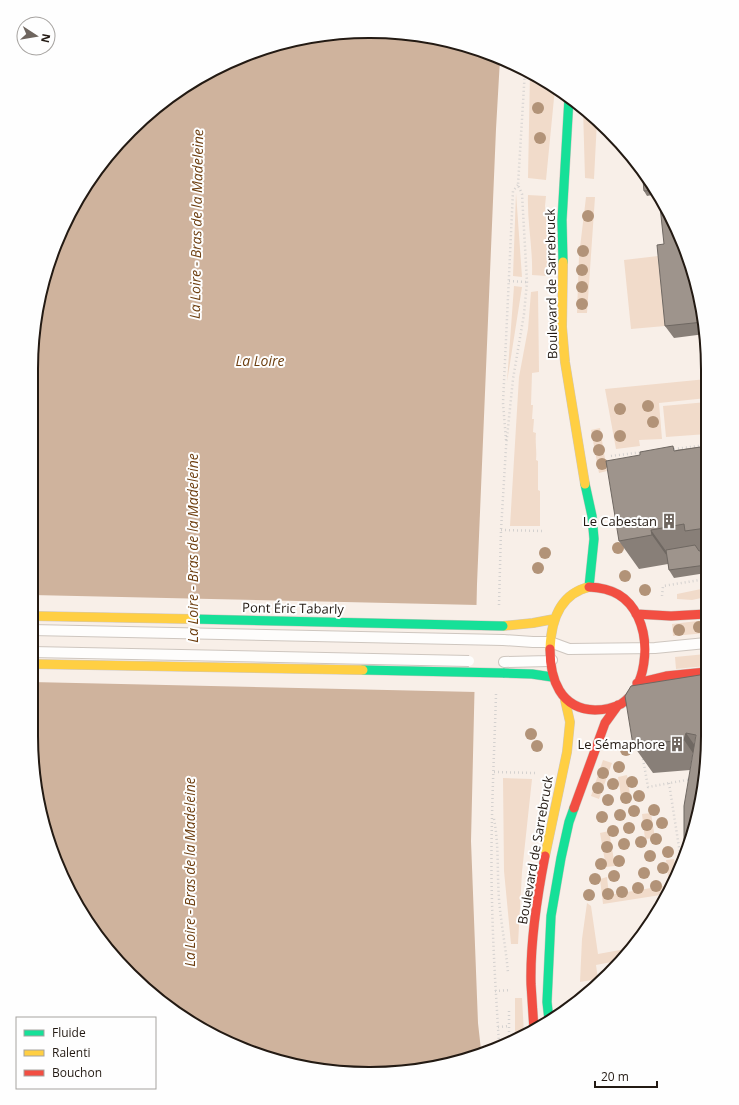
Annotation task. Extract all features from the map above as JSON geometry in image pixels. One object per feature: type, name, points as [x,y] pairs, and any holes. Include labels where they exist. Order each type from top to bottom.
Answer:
[{"type":"main road","name":"Boulevard de Sarrebruck","points":[[548,1015],[547,1002],[551,916],[569,822],[605,723],[618,705],[627,698],[641,676],[644,648],[642,629],[636,614],[626,599],[618,594],[599,587],[589,587],[594,540],[592,516],[583,474],[565,362],[562,327],[562,220],[569,105]]},
{"type":"main road","points":[[589,587],[577,591],[567,599],[559,608],[554,619],[550,642],[549,661],[552,677],[557,688],[566,700],[577,707],[590,710],[606,710],[618,705]]},
{"type":"main road","points":[[636,614],[701,614]]},
{"type":"main road","name":"Pont Éric Tabarly","points":[[38,616],[503,626],[533,624],[554,619]]},
{"type":"main road","points":[[38,664],[503,673],[532,674],[552,677]]},
{"type":"main road","points":[[637,683],[666,676],[701,672]]},
{"type":"main road","name":"Boulevard de Sarrebruck","points":[[534,1024],[531,983],[533,934],[543,865],[567,752],[570,722],[566,700]]},
{"type":"lane","points":[[38,630],[503,640],[550,642],[569,649],[655,648],[701,643]]},
{"type":"lane","points":[[500,662],[549,661],[569,649]]},
{"type":"lane","points":[[38,652],[480,662]]},
{"type":"path","points":[[503,504],[506,447],[513,378],[524,314],[527,282],[522,194],[518,185],[525,77]]},
{"type":"path","points":[[506,447],[503,403],[513,191],[518,185]]},
{"type":"path","points":[[509,282],[527,282]]},
{"type":"path","points":[[670,449],[701,446]]},
{"type":"path","points":[[611,456],[648,452]]},
{"type":"path","points":[[501,530],[543,531]]},
{"type":"path","points":[[662,600],[663,586],[701,580]]},
{"type":"path","points":[[643,758],[648,786],[694,779]]},
{"type":"path","points":[[494,772],[535,773]]},
{"type":"path","points":[[669,783],[680,851]]},
{"type":"path","points":[[499,1041],[492,900],[493,814],[497,833],[499,899],[507,955],[508,976]]},
{"type":"path","points":[[509,983],[509,997]]},
{"type":"path","points":[[496,991],[510,990]]},
{"type":"path","points":[[509,1004],[509,1036]]},
{"type":"path","points":[[498,1027],[509,1026]]},
{"type":"shaded area","points":[[530,79],[554,94],[546,180],[528,178]]},
{"type":"shaded area","points":[[583,116],[597,128],[594,179],[585,178]]},
{"type":"shaded area","points":[[516,193],[522,277],[513,276]]},
{"type":"shaded area","points":[[528,195],[546,196],[547,276],[532,275]]},
{"type":"shaded area","points":[[586,197],[595,197],[587,313],[577,313],[579,256]]},
{"type":"shaded area","points":[[658,256],[665,326],[631,329],[624,260]]},
{"type":"shaded area","points":[[514,286],[522,287],[507,382]]},
{"type":"shaded area","points":[[538,291],[539,372],[532,373],[531,405],[533,405],[533,432],[536,433],[538,490],[540,491],[540,526],[510,526],[519,377],[528,329],[531,292]]},
{"type":"shaded area","points":[[701,380],[701,399],[659,403],[662,439],[639,440],[640,446],[616,449],[605,389]]},
{"type":"shaded area","points":[[701,403],[701,434],[666,437],[663,406]]},
{"type":"shaded area","points":[[600,428],[607,471],[599,473],[591,430]]},
{"type":"shaded area","points":[[701,589],[701,598],[692,600],[677,599],[677,594]]},
{"type":"shaded area","points":[[701,621],[701,633],[673,636],[672,624]]},
{"type":"shaded area","points":[[701,654],[701,666],[676,669],[675,657]]},
{"type":"shaded area","points":[[603,760],[612,763],[599,799],[591,796]]},
{"type":"shaded area","points":[[627,775],[631,801],[622,802],[618,777]]},
{"type":"shaded area","points":[[503,778],[532,779],[522,872],[518,944],[511,944],[504,871]]},
{"type":"shaded area","points":[[651,813],[655,838],[645,839],[642,814]]},
{"type":"shaded area","points":[[609,831],[615,866],[606,867],[600,833]]},
{"type":"shaded area","points":[[674,859],[675,864],[668,879],[666,860]]},
{"type":"shaded area","points":[[607,877],[609,895],[665,886],[660,895],[603,904],[600,879]]},
{"type":"shaded area","points":[[587,903],[591,906],[598,954],[622,950],[611,962],[596,965],[598,976],[594,980],[580,982],[582,939]]},
{"type":"shaded area","points":[[515,998],[522,998],[524,1029],[515,1033]]},
{"type":"water","name":"La Loire","points":[[370,38],[413,41],[455,49],[500,65],[477,584],[471,841],[478,1023],[481,1047],[434,1061],[370,1067],[305,1061],[263,1049],[223,1033],[185,1011],[151,985],[120,954],[94,920],[72,882],[56,842],[44,800],[38,736],[38,370],[44,305],[56,263],[72,223],[94,185],[120,151],[151,120],[185,94],[223,72],[263,56],[305,44]]},
{"type":"pier","points":[[38,595],[478,605],[476,692],[38,682]]},
{"type":"building","points":[[643,183],[649,191],[644,191]]},
{"type":"building","points":[[660,211],[676,243],[690,284],[698,323],[665,326],[657,245],[664,244]]},
{"type":"building","points":[[673,446],[674,451],[701,447],[701,529],[685,531],[684,524],[651,530],[652,535],[619,541],[606,461],[640,455],[640,452]]},
{"type":"building","points":[[695,545],[699,551],[701,551],[701,566],[669,570],[666,550]]},
{"type":"building","points":[[701,675],[701,736],[698,779],[695,800],[684,839],[684,806],[696,735],[686,733],[684,740],[633,745],[625,696],[631,686]]},
{"type":"traffic: fast","points":[[563,262],[562,220],[569,105]]},
{"type":"traffic: fast","points":[[585,484],[592,516],[594,539],[589,587]]},
{"type":"traffic: fast","points":[[192,619],[503,626]]},
{"type":"traffic: fast","points":[[363,670],[503,673]]},
{"type":"traffic: fast","points":[[503,673],[532,674],[552,677]]},
{"type":"traffic: fast","points":[[548,1015],[547,1002],[551,916],[561,858],[569,822],[574,808]]},
{"type":"traffic: slow","points":[[563,262],[562,327],[565,362],[585,484]]},
{"type":"traffic: slow","points":[[550,649],[552,629],[559,610],[570,596],[589,587]]},
{"type":"traffic: slow","points":[[38,616],[192,619]]},
{"type":"traffic: slow","points":[[503,626],[554,619]]},
{"type":"traffic: slow","points":[[38,664],[363,670]]},
{"type":"traffic: slow","points":[[545,856],[567,752],[570,722],[565,700]]},
{"type":"traffic: jam","points":[[550,649],[550,660],[555,681],[565,698],[573,704],[583,708],[595,710],[612,708],[621,704],[630,696],[636,687],[641,676],[645,651],[642,628],[638,617],[629,604],[618,594],[605,589],[589,587]]},
{"type":"traffic: jam","points":[[636,614],[671,616],[701,614]]},
{"type":"traffic: jam","points":[[637,683],[666,676],[701,672]]},
{"type":"traffic: jam","points":[[574,808],[605,723],[618,705]]},
{"type":"traffic: jam","points":[[534,1024],[531,984],[533,936],[545,856]]},
{"type":"place","name":"Le Cabestan","points":[[669,521]]},
{"type":"place","name":"Le Sémaphore","points":[[677,744]]},
{"type":"water label","name":"La Loire - Bras de la Madeleine","points":[[196,224]]},
{"type":"water label","name":"La Loire - Bras de la Madeleine","points":[[192,548]]},
{"type":"water label","name":"La Loire - Bras de la Madeleine","points":[[189,872]]}]
